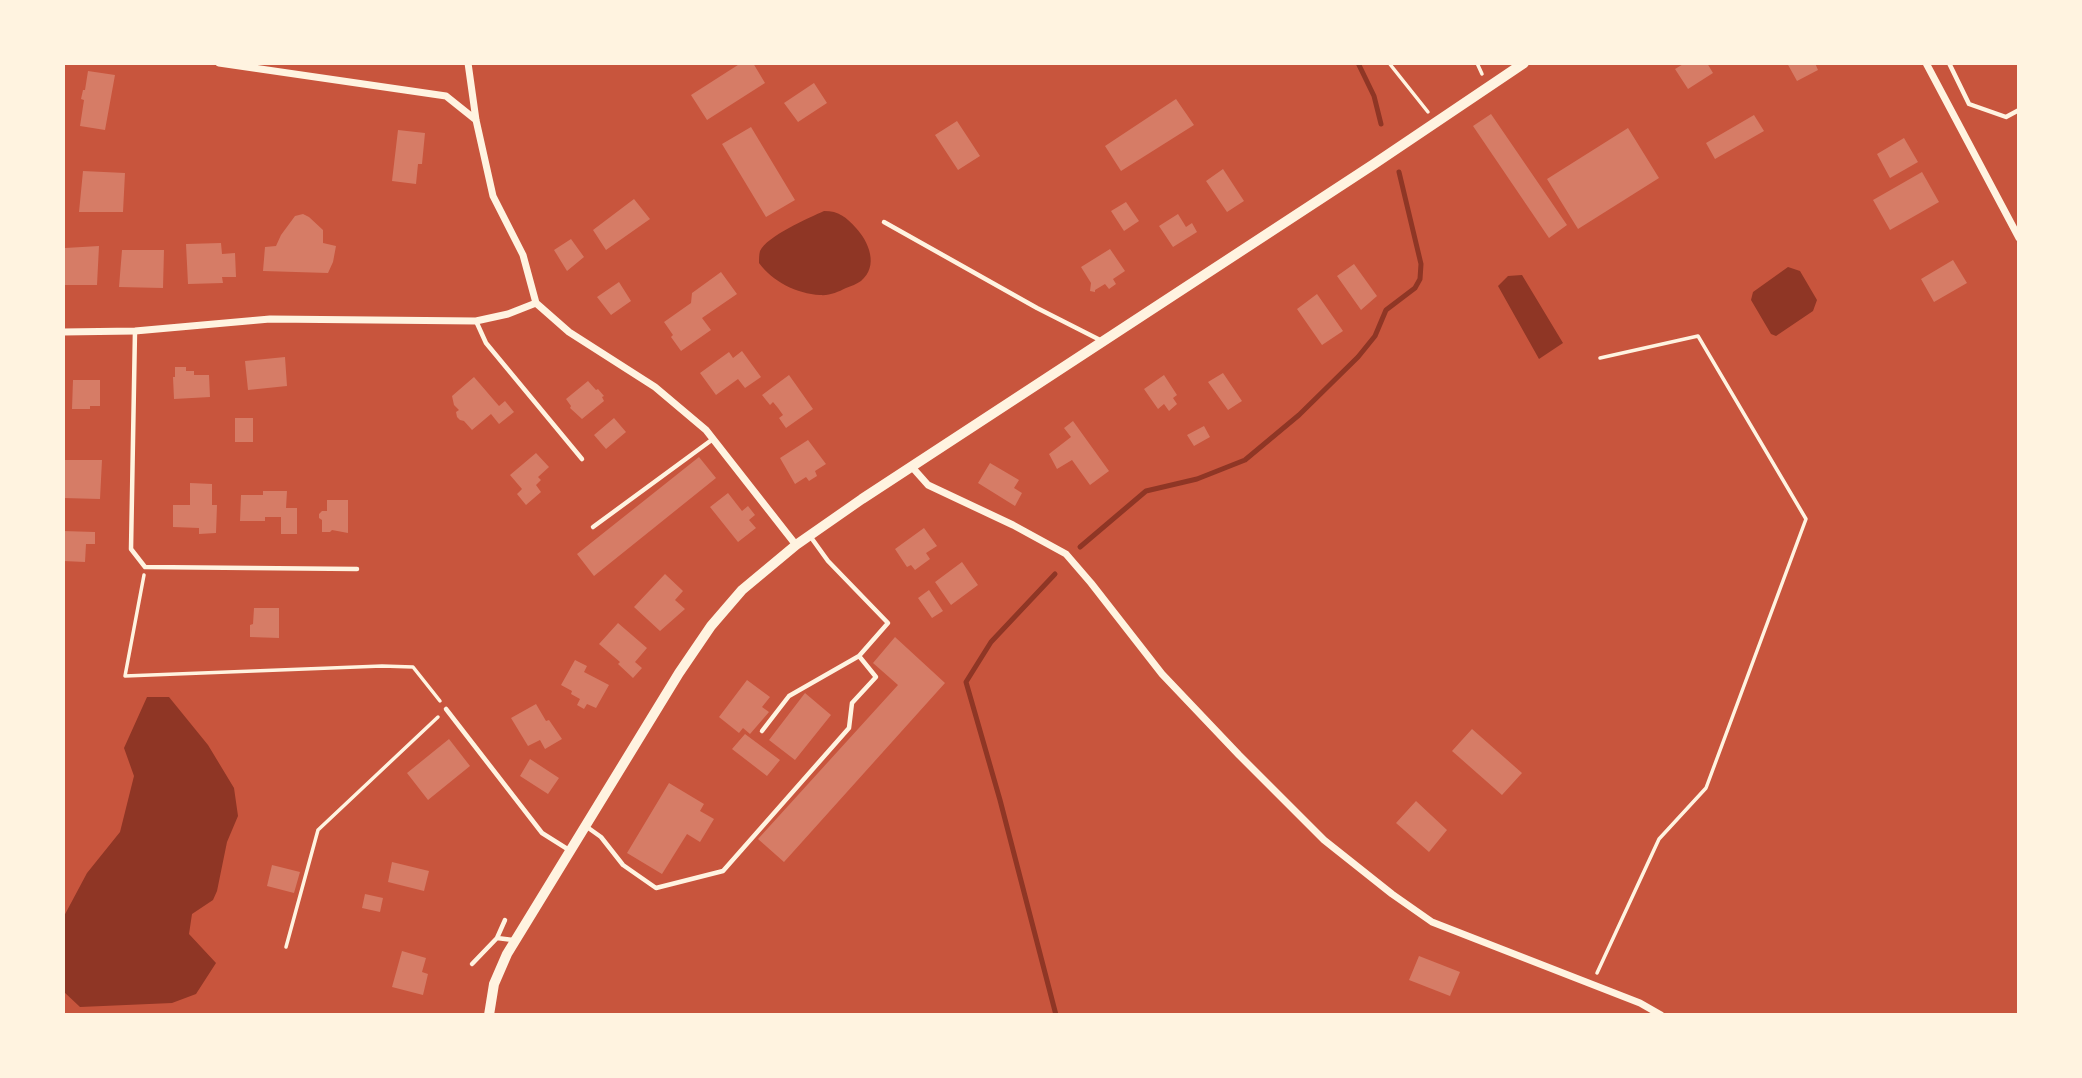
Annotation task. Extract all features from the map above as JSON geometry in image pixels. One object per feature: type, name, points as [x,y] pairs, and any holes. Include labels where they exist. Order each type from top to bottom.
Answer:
[{"type":"street","points":[[219,63],[446,96],[476,120]]},
{"type":"street","points":[[468,63],[476,120],[493,196],[523,255],[536,303],[569,332],[655,387],[706,430],[796,545]]},
{"type":"street","points":[[489,1015],[494,984],[507,954],[679,673],[711,626],[742,590],[809,535],[1524,63]]},
{"type":"street","points":[[1926,63],[2019,238]]},
{"type":"street","points":[[63,332],[135,331],[270,319],[476,321],[508,314],[536,303]]},
{"type":"street","points":[[912,467],[928,485],[1013,525],[1066,554],[1162,674],[1239,755],[1324,840],[1432,922],[1640,1003],[1661,1015]]},
{"type":"lane","points":[[1949,63],[1969,104],[2006,117],[2019,110]]},
{"type":"lane","points":[[884,222],[1037,308],[1103,341]]},
{"type":"lane","points":[[476,321],[485,342],[582,459]]},
{"type":"lane","points":[[135,331],[131,549],[145,566],[356,569]]},
{"type":"lane","points":[[593,527],[713,439]]},
{"type":"lane","points":[[762,731],[789,696],[859,656],[888,623],[828,561],[809,535]]},
{"type":"lane","points":[[585,826],[601,837],[623,865],[656,888],[723,871],[849,728],[852,703],[876,677],[859,656]]},
{"type":"lane","points":[[446,709],[542,833],[570,851]]},
{"type":"lane","points":[[472,964],[497,938],[505,920]]},
{"type":"lane","points":[[497,938],[515,941]]},
{"type":"path","points":[[1389,63],[1436,122]]},
{"type":"path","points":[[1592,985],[1659,839],[1706,788],[1806,519],[1698,336],[1600,358]]},
{"type":"path","points":[[145,566],[125,676],[413,667],[446,709],[318,830],[286,947]]},
{"type":"shaded area","points":[[824,211],[842,215],[865,240],[871,261],[870,268],[861,281],[830,294],[811,294],[786,285],[764,270],[759,262],[760,251],[764,245],[789,228]]},
{"type":"shaded area","points":[[1788,267],[1800,271],[1817,300],[1813,311],[1776,336],[1771,334],[1751,300],[1753,292]]},
{"type":"shaded area","points":[[1522,275],[1563,343],[1539,359],[1498,286],[1508,276]]},
{"type":"shaded area","points":[[147,697],[169,697],[208,745],[234,788],[238,816],[227,842],[217,891],[213,900],[192,914],[189,934],[216,963],[196,994],[172,1003],[80,1007],[63,991],[63,918],[87,873],[120,832],[134,776],[124,748]]},
{"type":"building","points":[[741,63],[753,63],[765,83],[707,120],[691,95]]},
{"type":"building","points":[[1685,63],[1707,63],[1713,73],[1688,89],[1675,69]]},
{"type":"building","points":[[1787,63],[1815,63],[1818,70],[1797,81]]},
{"type":"building","points":[[88,71],[115,75],[105,130],[80,126],[84,100],[81,99]]},
{"type":"building","points":[[814,83],[827,103],[798,122],[784,103]]},
{"type":"building","points":[[1176,99],[1194,125],[1121,171],[1105,146]]},
{"type":"building","points":[[1491,114],[1567,225],[1549,238],[1473,126]]},
{"type":"building","points":[[1754,115],[1764,131],[1715,159],[1706,143]]},
{"type":"building","points":[[957,121],[980,156],[958,170],[935,135]]},
{"type":"building","points":[[751,127],[795,200],[766,217],[722,144]]},
{"type":"building","points":[[1628,128],[1659,178],[1578,229],[1547,179]]},
{"type":"building","points":[[398,130],[425,133],[422,164],[418,164],[416,184],[392,181]]},
{"type":"building","points":[[1904,138],[1918,162],[1890,178],[1877,154]]},
{"type":"building","points":[[1223,169],[1244,201],[1227,212],[1206,181]]},
{"type":"building","points":[[83,171],[125,173],[123,212],[79,212]]},
{"type":"building","points":[[1922,172],[1939,202],[1890,230],[1873,200]]},
{"type":"building","points":[[634,199],[650,219],[606,250],[593,230]]},
{"type":"building","points":[[1126,202],[1139,221],[1124,231],[1111,211]]},
{"type":"building","points":[[303,214],[323,230],[323,243],[336,246],[328,273],[263,271],[265,247],[276,246],[295,216]]},
{"type":"building","points":[[1178,214],[1186,227],[1192,223],[1197,232],[1173,247],[1159,226]]},
{"type":"building","points":[[571,239],[584,257],[567,271],[554,250]]},
{"type":"building","points":[[221,243],[222,254],[235,253],[236,277],[222,277],[223,283],[188,284],[186,244]]},
{"type":"building","points":[[99,246],[97,285],[63,285],[65,248]]},
{"type":"building","points":[[1110,249],[1125,271],[1113,279],[1116,284],[1109,289],[1105,284],[1095,292],[1090,291],[1091,283],[1081,267]]},
{"type":"building","points":[[122,250],[164,250],[163,288],[119,287]]},
{"type":"building","points":[[1953,260],[1967,283],[1934,302],[1921,279]]},
{"type":"building","points":[[1354,264],[1377,296],[1361,310],[1337,276]]},
{"type":"building","points":[[721,272],[737,294],[702,318],[711,330],[681,351],[664,322],[691,303],[692,293]]},
{"type":"building","points":[[619,282],[631,301],[611,315],[597,297]]},
{"type":"building","points":[[1317,294],[1343,331],[1322,345],[1297,309]]},
{"type":"building","points":[[742,351],[761,377],[745,388],[738,379],[716,395],[700,373],[729,352],[733,358]]},
{"type":"building","points":[[285,357],[287,386],[248,390],[245,361]]},
{"type":"building","points":[[175,367],[186,367],[186,371],[194,371],[194,375],[209,375],[210,397],[174,399]]},
{"type":"building","points":[[1223,373],[1242,401],[1228,410],[1208,382]]},
{"type":"building","points":[[789,375],[813,409],[786,428],[779,418],[783,415],[778,408],[773,402],[770,405],[762,395]]},
{"type":"building","points":[[1164,375],[1177,395],[1173,398],[1177,404],[1169,411],[1164,404],[1158,409],[1144,389]]},
{"type":"building","points":[[474,377],[499,406],[505,401],[514,412],[499,424],[491,414],[472,430],[457,417],[456,412],[459,410],[454,405],[452,396]]},
{"type":"building","points":[[73,380],[100,380],[100,406],[72,409]]},
{"type":"building","points":[[588,381],[604,396],[604,401],[582,419],[570,408],[566,399]]},
{"type":"building","points":[[235,418],[253,418],[253,442],[235,442]]},
{"type":"building","points":[[614,418],[626,432],[606,449],[594,435]]},
{"type":"building","points":[[1073,421],[1109,471],[1090,485],[1072,460],[1057,469],[1049,454],[1071,437],[1064,428]]},
{"type":"building","points":[[1204,426],[1210,437],[1194,446],[1187,435]]},
{"type":"building","points":[[808,440],[826,464],[815,471],[817,476],[809,481],[806,477],[795,484],[780,458]]},
{"type":"building","points":[[536,453],[549,467],[538,477],[541,480],[536,485],[541,492],[526,505],[517,494],[522,489],[510,475]]},
{"type":"building","points":[[699,457],[716,478],[594,576],[577,554]]},
{"type":"building","points":[[63,460],[102,460],[100,499],[63,498]]},
{"type":"building","points":[[990,463],[1019,480],[1014,488],[1022,493],[1015,506],[978,483]]},
{"type":"building","points":[[190,483],[212,484],[212,505],[217,505],[216,533],[199,534],[199,528],[173,527],[173,505],[190,505]]},
{"type":"building","points":[[263,491],[287,491],[286,508],[297,508],[297,534],[281,534],[281,517],[265,517],[265,521],[240,521],[241,495],[263,495]]},
{"type":"building","points":[[728,493],[742,511],[748,506],[755,515],[749,520],[756,528],[738,542],[710,507]]},
{"type":"building","points":[[327,500],[348,500],[348,533],[332,530],[322,532],[319,514],[327,511]]},
{"type":"building","points":[[924,528],[937,546],[926,553],[930,559],[915,570],[911,565],[907,567],[895,549]]},
{"type":"building","points":[[63,531],[95,532],[95,544],[86,544],[85,562],[63,561]]},
{"type":"building","points":[[962,562],[978,585],[951,605],[935,582]]},
{"type":"building","points":[[665,574],[683,591],[675,600],[685,609],[660,631],[634,607]]},
{"type":"building","points":[[929,590],[943,611],[932,618],[918,598]]},
{"type":"building","points":[[254,608],[279,608],[279,638],[250,637]]},
{"type":"building","points":[[618,623],[647,648],[635,662],[642,668],[633,678],[618,664],[620,662],[599,644]]},
{"type":"building","points":[[895,637],[945,683],[784,862],[758,839],[898,685],[873,663]]},
{"type":"building","points":[[575,660],[587,666],[584,672],[609,685],[596,708],[587,704],[584,709],[577,705],[580,699],[561,685]]},
{"type":"building","points":[[747,680],[770,697],[762,707],[769,712],[750,734],[743,728],[739,733],[719,717]]},
{"type":"building","points":[[805,693],[831,715],[795,760],[769,740]]},
{"type":"building","points":[[536,704],[546,721],[549,720],[562,739],[545,749],[540,740],[528,746],[511,718]]},
{"type":"building","points":[[1472,729],[1522,773],[1502,795],[1452,751]]},
{"type":"building","points":[[745,734],[780,760],[767,776],[732,749]]},
{"type":"building","points":[[449,739],[470,766],[428,800],[407,773]]},
{"type":"building","points":[[530,759],[559,778],[548,794],[520,776]]},
{"type":"building","points":[[669,783],[704,804],[700,811],[714,819],[700,842],[687,834],[662,874],[627,853]]},
{"type":"building","points":[[1416,801],[1447,830],[1429,852],[1396,823]]},
{"type":"building","points":[[392,862],[429,871],[424,891],[388,882]]},
{"type":"building","points":[[272,865],[300,872],[294,893],[267,886]]},
{"type":"building","points":[[365,894],[383,898],[380,912],[362,908]]},
{"type":"building","points":[[402,951],[426,958],[422,972],[428,974],[423,995],[392,987]]},
{"type":"building","points":[[1419,956],[1460,972],[1450,996],[1409,980]]},
{"type":"waterway","points":[[1358,63],[1374,96],[1381,124]]},
{"type":"waterway","points":[[1080,547],[1146,491],[1197,479],[1245,460],[1299,415],[1358,357],[1375,336],[1386,310],[1415,288],[1420,279],[1421,264],[1399,172]]},
{"type":"waterway","points":[[1055,574],[991,642],[966,682],[1056,1015]]}]
